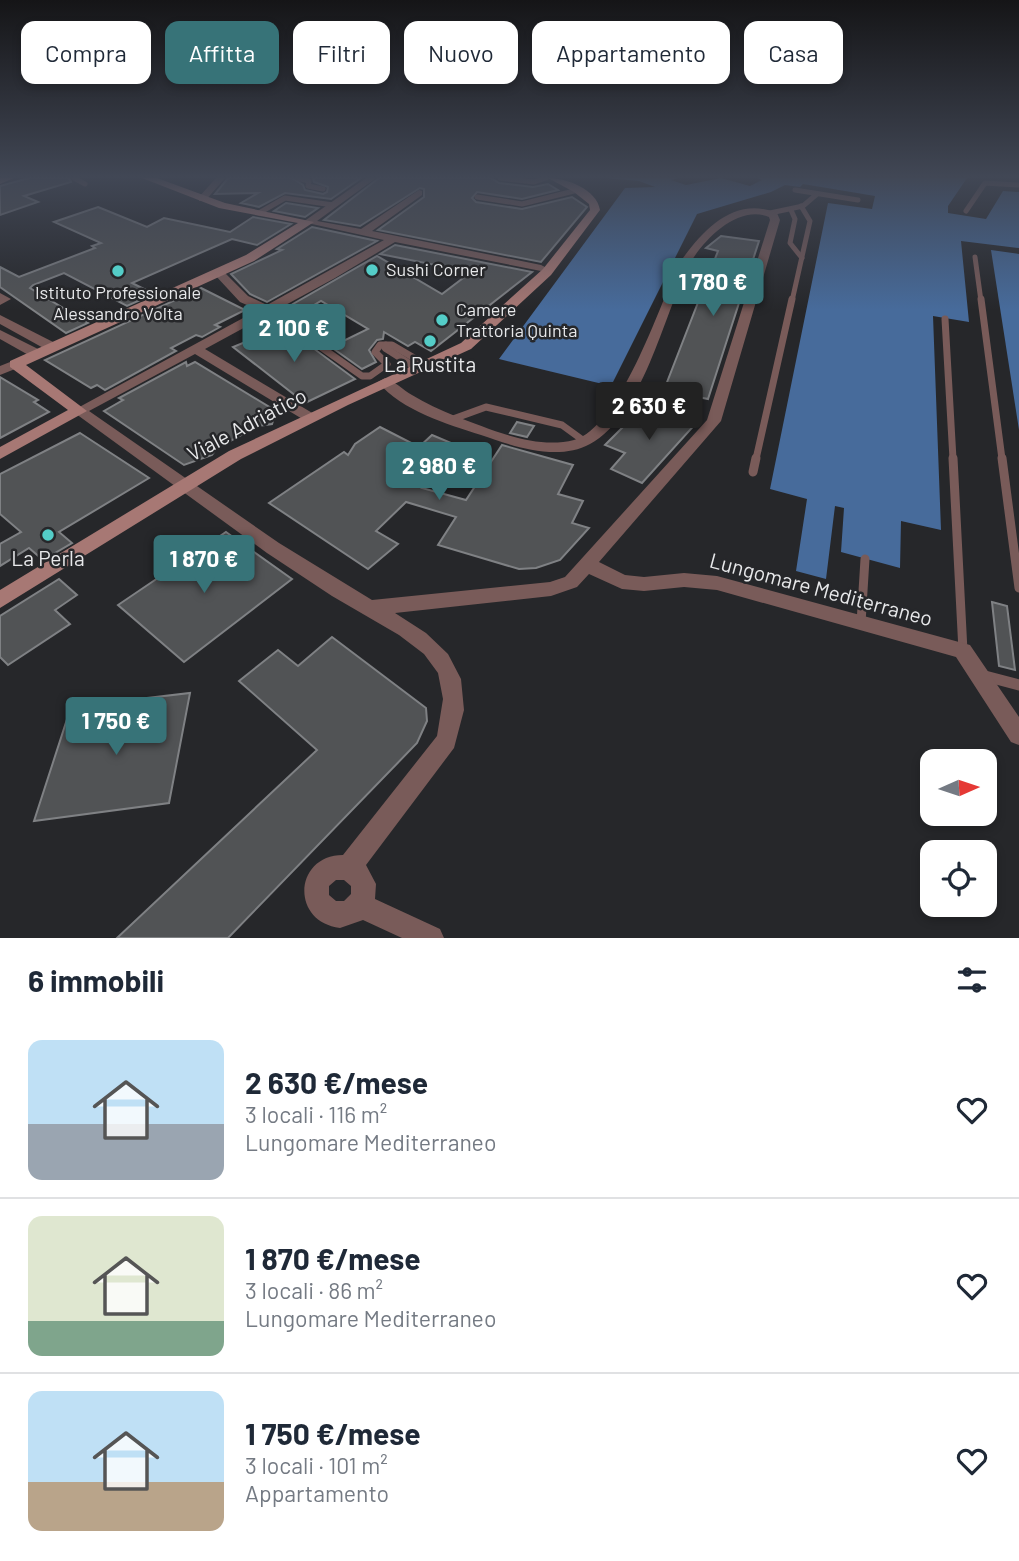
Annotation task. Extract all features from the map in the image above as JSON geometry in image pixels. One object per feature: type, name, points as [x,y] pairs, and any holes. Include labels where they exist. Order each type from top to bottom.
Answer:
[{"type":"street","points":[[349,867],[446,741],[454,717],[453,688],[441,660],[411,634],[339,590],[79,411],[7,367],[40,348],[219,273],[307,222],[541,268]]},
{"type":"street","points":[[363,233],[379,222]]},
{"type":"street","name":"Viale Adriatico","points":[[0,600],[186,484],[309,417],[422,367],[472,341],[547,272],[586,222]]},
{"type":"street","points":[[385,382],[412,401],[496,435],[545,447],[564,447],[584,442],[606,426],[623,402],[684,265],[697,246],[729,222]]},
{"type":"street","points":[[371,608],[551,589],[571,582],[714,421],[774,222]]},
{"type":"street","points":[[0,454],[393,239]]},
{"type":"street","points":[[219,273],[244,299],[271,308]]},
{"type":"street","points":[[0,318],[40,348]]},
{"type":"street","points":[[0,334],[40,348]]},
{"type":"street","points":[[196,349],[309,417]]},
{"type":"street","name":"Lungomare Mediterraneo","points":[[588,565],[622,582],[643,584],[684,580],[717,583],[963,651]]},
{"type":"street","points":[[963,651],[1019,734]]},
{"type":"street","points":[[340,867],[356,870],[363,885],[358,904],[342,916],[324,912],[318,905],[316,896],[323,877],[340,867]]},
{"type":"street","points":[[358,904],[430,938]]},
{"type":"lane","points":[[794,222],[790,243],[802,258]]},
{"type":"lane","points":[[753,472],[810,222]]},
{"type":"lane","points":[[975,257],[1019,588]]},
{"type":"lane","points":[[271,308],[298,331],[362,376],[370,376],[385,368],[387,361],[374,350],[386,345],[385,348],[422,367]]},
{"type":"lane","points":[[945,319],[963,651]]},
{"type":"lane","points":[[453,419],[486,407],[562,425],[584,442]]},
{"type":"lane","points":[[861,623],[865,559]]},
{"type":"lane","points":[[978,674],[1019,685]]},
{"type":"water","points":[[600,222],[693,222],[611,386],[499,359]]},
{"type":"water","points":[[824,222],[1019,222],[1019,248],[961,241],[969,322],[933,316],[941,530],[901,521],[900,568],[841,552],[844,508],[835,506],[826,579],[796,571],[807,499],[770,489]]},
{"type":"water","points":[[991,250],[1019,254],[1019,430]]},
{"type":"building","name":"Istituto Professionale Alessandro Volta","points":[[54,222],[134,222],[147,227],[157,222],[182,222],[230,232],[246,222],[291,224],[257,245],[232,239],[132,283],[154,294],[127,306],[64,273],[33,285],[30,288],[88,323],[66,333],[0,287],[0,267],[19,277],[95,248],[92,246],[101,243]]},
{"type":"building","points":[[335,222],[367,222],[360,226]]},
{"type":"building","points":[[389,222],[575,222],[541,262],[378,230]]},
{"type":"building","points":[[312,227],[377,241],[267,302],[250,294],[231,274],[282,250],[277,249]]},
{"type":"building","points":[[721,236],[759,241],[708,399],[664,390],[718,251],[706,248]]},
{"type":"building","points":[[395,245],[532,272],[431,351],[415,342],[408,346],[384,332],[383,339],[377,340],[369,350],[376,362],[362,369],[331,347],[368,329],[321,301],[297,315],[286,308],[377,256],[442,294],[471,272],[380,254]]},
{"type":"building","points":[[201,288],[245,310],[215,325],[220,327],[202,337],[196,335],[171,348],[176,351],[105,390],[97,385],[91,388],[45,360]]},
{"type":"building","points":[[282,327],[355,379],[305,403],[233,347]]},
{"type":"building","points":[[186,362],[187,366],[195,362],[276,411],[272,424],[258,426],[217,448],[212,455],[184,465],[104,411],[123,400],[119,398]]},
{"type":"building","points":[[0,377],[38,400],[34,402],[49,412],[0,438]]},
{"type":"building","points":[[669,408],[699,420],[642,483],[611,469],[625,453],[605,445],[638,412],[657,420]]},
{"type":"building","points":[[517,422],[534,426],[527,437],[510,433]]},
{"type":"building","points":[[380,427],[419,447],[432,435],[463,448],[422,488],[466,500],[502,445],[573,465],[558,494],[583,501],[572,523],[589,528],[560,560],[536,568],[519,569],[438,545],[456,517],[406,502],[376,531],[398,544],[368,569],[269,503],[344,452],[348,455],[355,444]]},
{"type":"building","points":[[80,433],[149,478],[59,532],[72,543],[43,560],[29,548],[0,566],[0,544],[21,532],[0,514],[0,474]]},
{"type":"building","points":[[226,532],[292,579],[184,662],[118,605]]},
{"type":"building","points":[[59,579],[77,595],[55,610],[70,624],[8,665],[0,657],[0,616]]},
{"type":"building","points":[[992,602],[1007,606],[1015,670],[999,666]]},
{"type":"building","points":[[332,637],[426,708],[427,721],[417,743],[228,938],[117,938],[317,750],[239,681],[278,650],[298,666]]},
{"type":"building","points":[[190,693],[169,803],[34,821],[71,707]]},
{"type":"place","name":"Sushi Corner","points":[[372,270]]},
{"type":"place","name":"Istituto Professionale Alessandro Volta","points":[[118,271]]},
{"type":"place","name":"Camere Trattoria Quinta","points":[[442,320]]},
{"type":"place","name":"La Rustita","points":[[430,341]]},
{"type":"place","name":"La Perla","points":[[48,535]]}]
